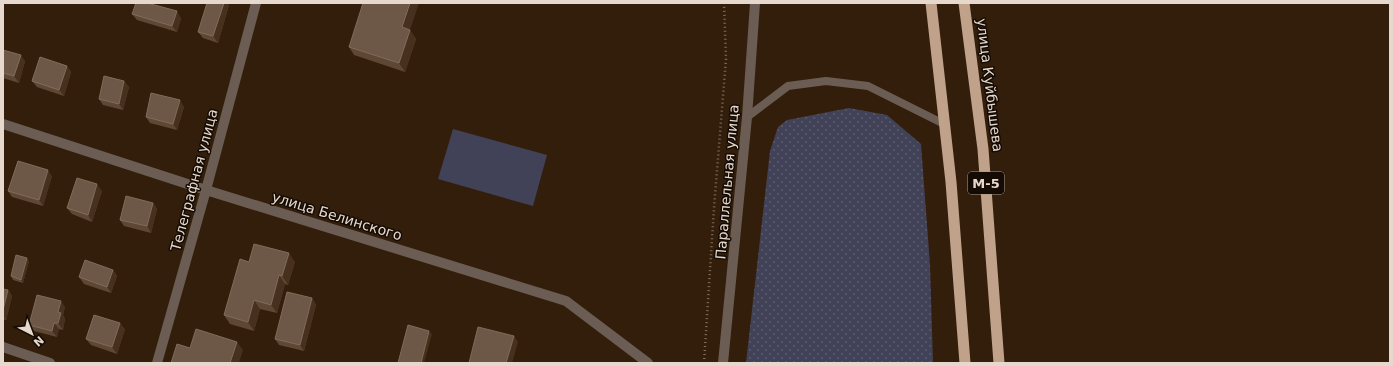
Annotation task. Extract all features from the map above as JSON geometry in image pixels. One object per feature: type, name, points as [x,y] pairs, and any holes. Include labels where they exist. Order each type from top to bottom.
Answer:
[{"type":"highway","name":"М-5","points":[[931,3],[952,182],[965,363]]},
{"type":"highway","name":"улица Куйбышева","points":[[964,3],[983,149],[999,363]]},
{"type":"street","name":"Телеграфная улица","points":[[157,363],[206,190],[256,3]]},
{"type":"street","name":"Параллельная улица","points":[[723,363],[747,117],[755,3]]},
{"type":"street","name":"улица Белинского","points":[[3,124],[206,190],[566,301],[648,363]]},
{"type":"street","points":[[3,347],[50,363]]},
{"type":"lane","points":[[747,117],[788,86],[826,81],[868,86],[944,124]]},
{"type":"path","points":[[704,363],[714,208],[726,59],[724,3]]},
{"type":"shaded area","points":[[849,108],[887,115],[921,144],[930,265],[933,363],[746,363],[770,151],[778,127],[787,120]]},
{"type":"shaded area","points":[[453,129],[547,155],[533,206],[438,179]]},
{"type":"building","points":[[136,3],[147,3],[177,11],[172,26],[132,14]]},
{"type":"building","points":[[207,3],[224,3],[213,36],[198,32]]},
{"type":"building","points":[[363,3],[410,3],[402,27],[410,30],[399,63],[349,47]]},
{"type":"building","points":[[3,50],[21,55],[14,76],[3,73]]},
{"type":"building","points":[[40,57],[67,66],[59,90],[32,81]]},
{"type":"building","points":[[104,76],[124,81],[119,104],[99,99]]},
{"type":"building","points":[[151,93],[180,100],[173,124],[146,117]]},
{"type":"building","points":[[18,161],[48,170],[39,200],[8,191]]},
{"type":"building","points":[[77,178],[97,184],[88,215],[67,208]]},
{"type":"building","points":[[126,196],[153,203],[147,226],[120,220]]},
{"type":"building","points":[[254,244],[289,253],[282,276],[279,275],[271,305],[254,300],[248,322],[224,315],[240,259],[249,262]]},
{"type":"building","points":[[16,255],[27,258],[21,280],[11,276]]},
{"type":"building","points":[[85,260],[113,270],[107,287],[79,277]]},
{"type":"building","points":[[3,289],[8,290],[3,310]]},
{"type":"building","points":[[287,292],[312,298],[300,345],[275,339]]},
{"type":"building","points":[[37,295],[61,301],[58,312],[61,313],[58,323],[54,323],[52,331],[29,325]]},
{"type":"building","points":[[94,315],[120,323],[112,347],[86,339]]},
{"type":"building","points":[[408,325],[429,331],[421,363],[398,363]]},
{"type":"building","points":[[478,327],[514,336],[506,363],[469,363]]},
{"type":"building","points":[[196,329],[237,342],[230,363],[171,363],[177,344],[190,348]]}]
